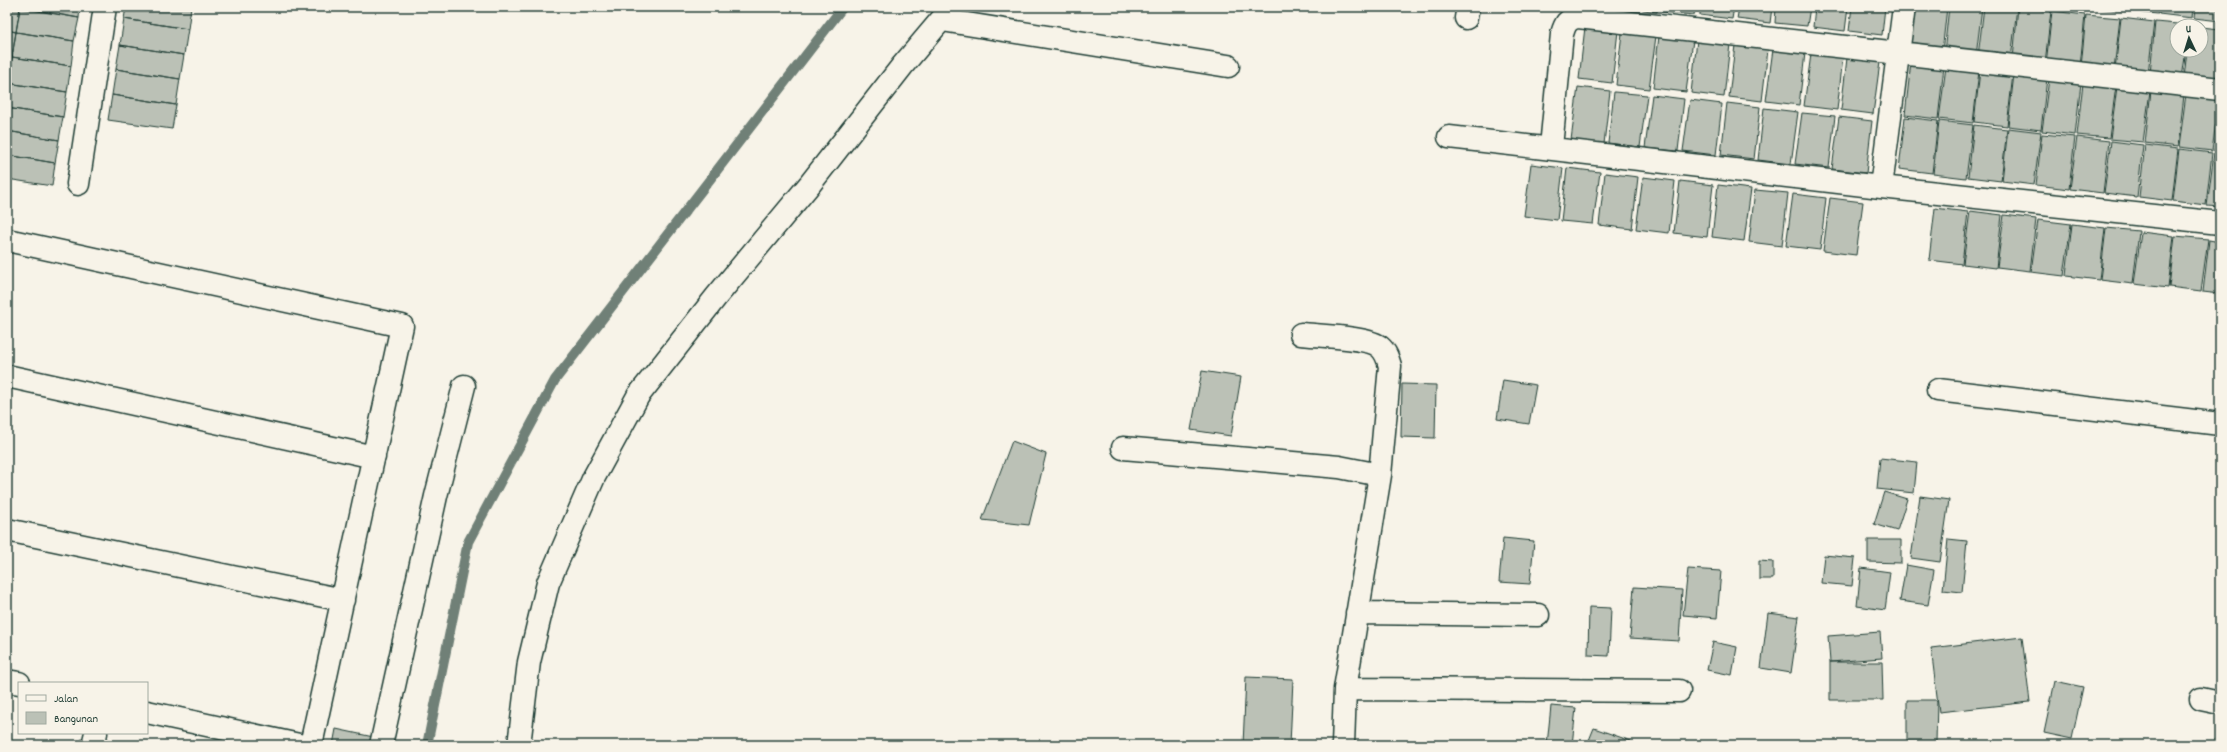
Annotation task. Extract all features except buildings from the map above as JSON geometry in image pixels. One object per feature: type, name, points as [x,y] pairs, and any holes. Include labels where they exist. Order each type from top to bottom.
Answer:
[{"type":"street","points":[[78,184],[105,7]]},
{"type":"street","points":[[1881,187],[1904,7]]},
{"type":"street","points":[[519,745],[529,662],[548,583],[594,477],[638,396],[716,297],[810,184],[903,65],[947,14],[1228,66]]},
{"type":"street","points":[[1551,147],[1562,34],[1565,24],[1570,18],[1592,18],[2220,89]]},
{"type":"street","points":[[1450,137],[1551,147],[1881,187],[2220,223]]},
{"type":"street","points":[[7,240],[402,326],[311,745]]},
{"type":"street","points":[[1301,334],[1368,341],[1380,347],[1387,355],[1390,366],[1380,475],[1345,689],[1343,745]]},
{"type":"street","points":[[7,376],[374,457]]},
{"type":"street","points":[[381,745],[436,496],[464,386]]},
{"type":"street","points":[[1938,390],[2220,424]]},
{"type":"street","points":[[1123,448],[1339,467],[1380,475]]},
{"type":"street","points":[[7,530],[343,600]]},
{"type":"street","points":[[1357,613],[1538,615]]},
{"type":"street","points":[[7,681],[18,683]]},
{"type":"street","points":[[1345,689],[1678,691]]},
{"type":"street","points":[[148,712],[299,745]]},
{"type":"street","points":[[93,745],[96,734]]},
{"type":"waterway","points":[[427,745],[468,542],[555,380],[843,7]]}]
